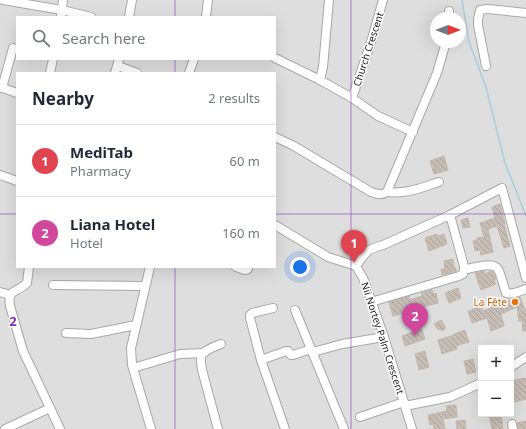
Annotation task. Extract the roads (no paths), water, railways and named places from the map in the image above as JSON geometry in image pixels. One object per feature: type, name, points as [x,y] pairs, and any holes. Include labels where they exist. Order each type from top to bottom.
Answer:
[{"type":"street","points":[[3,0],[62,14],[81,16]]},
{"type":"street","points":[[62,14],[63,0]]},
{"type":"street","points":[[128,16],[132,0]]},
{"type":"street","points":[[206,16],[208,0]]},
{"type":"street","points":[[320,80],[324,67],[329,0]]},
{"type":"street","name":"Church Crescent","points":[[352,98],[384,0]]},
{"type":"street","points":[[486,66],[478,26],[480,10],[488,9],[526,13]]},
{"type":"street","points":[[13,48],[1,88],[16,93]]},
{"type":"street","points":[[387,192],[437,73],[444,48]]},
{"type":"street","points":[[276,58],[320,80],[352,98],[378,116],[413,132]]},
{"type":"street","points":[[50,72],[53,60]]},
{"type":"street","points":[[189,72],[194,60]]},
{"type":"street","points":[[117,66],[134,72]]},
{"type":"street","points":[[276,137],[294,146],[378,195],[387,192],[407,192],[439,182]]},
{"type":"street","points":[[0,175],[16,180]]},
{"type":"street","points":[[276,226],[328,257],[356,266],[367,250],[383,245],[450,215],[502,188],[526,278]]},
{"type":"street","points":[[371,302],[463,274],[464,266],[450,215]]},
{"type":"street","points":[[464,270],[493,265],[497,268],[506,293],[512,294],[526,289]]},
{"type":"street","name":"Nii Nortey Palm Crescent","points":[[356,266],[363,278],[384,337],[412,429]]},
{"type":"street","points":[[28,268],[27,283],[12,292],[9,300],[10,306],[23,351],[60,429]]},
{"type":"street","points":[[150,268],[131,348],[132,365],[151,429]]},
{"type":"street","points":[[239,268],[245,270],[248,268]]},
{"type":"street","points":[[53,285],[145,286]]},
{"type":"street","points":[[0,292],[10,295]]},
{"type":"street","points":[[273,308],[252,314],[250,315],[250,318],[261,360],[285,429]]},
{"type":"street","points":[[295,310],[344,429]]},
{"type":"street","points":[[66,333],[90,334],[136,326]]},
{"type":"street","points":[[261,360],[286,351],[293,355],[342,344],[384,337]]},
{"type":"street","points":[[218,429],[201,362],[202,355],[204,353],[212,347],[221,344]]},
{"type":"street","points":[[133,368],[180,354],[204,353]]},
{"type":"street","points":[[514,365],[526,357]]},
{"type":"street","points":[[360,417],[404,404],[450,397],[478,384]]},
{"type":"street","points":[[5,429],[50,408]]},
{"type":"waterway","points":[[462,0],[469,42],[486,87],[505,163],[526,216]]},
{"type":"place","name":"MediTab","points":[[354,263]]},
{"type":"place","name":"La Fête","points":[[515,302]]},
{"type":"place","name":"Liana Hotel","points":[[415,336]]}]
